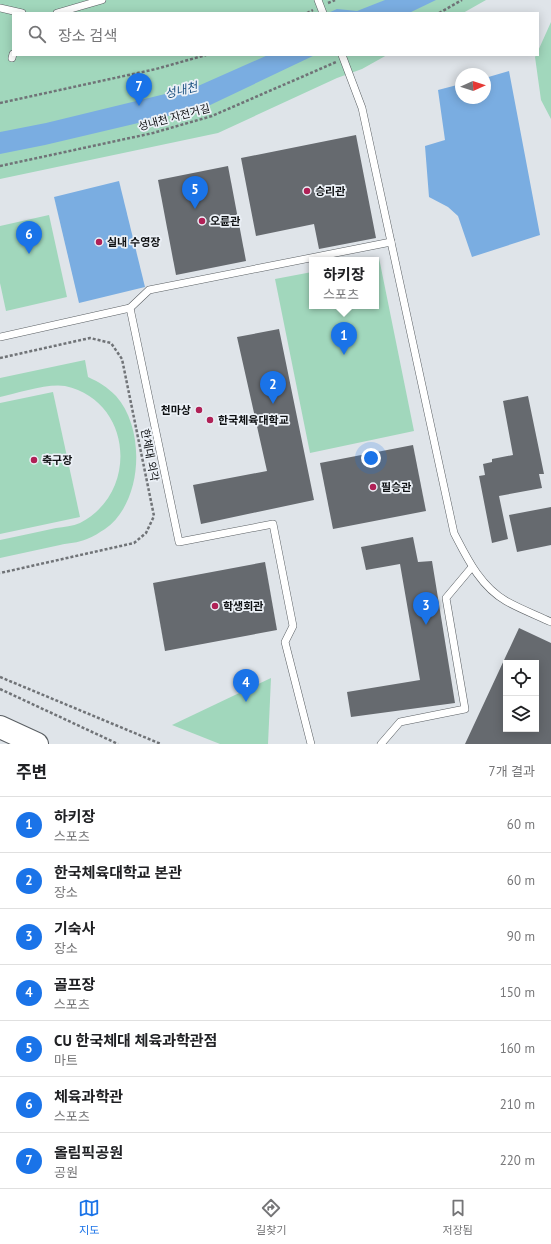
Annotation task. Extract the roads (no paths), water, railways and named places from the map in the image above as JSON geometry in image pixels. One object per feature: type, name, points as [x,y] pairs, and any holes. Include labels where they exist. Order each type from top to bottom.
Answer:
[{"type":"main road","points":[[0,727],[37,744]]},
{"type":"lane","points":[[60,12],[102,0]]},
{"type":"lane","points":[[0,8],[18,12]]},
{"type":"lane","points":[[343,57],[362,108],[454,533],[472,567],[483,582],[505,600],[551,622]]},
{"type":"lane","points":[[315,257],[391,242]]},
{"type":"lane","points":[[0,337],[130,308],[149,290],[309,258]]},
{"type":"lane","points":[[130,308],[179,542],[273,524],[293,626],[285,642],[312,744]]},
{"type":"lane","points":[[381,744],[400,722],[465,709],[446,598],[472,567]]},
{"type":"water","points":[[385,0],[436,0],[411,12],[330,12],[337,9],[357,11]]},
{"type":"water","name":"성내천","points":[[266,56],[313,56],[206,107],[45,145],[0,154],[0,132],[46,123],[198,86]]},
{"type":"water","points":[[509,71],[540,235],[472,257],[458,216],[448,207],[429,197],[425,146],[445,140],[438,90],[455,86],[455,104],[491,104],[491,76]]},
{"type":"water","name":"실내 수영장","points":[[119,181],[145,287],[79,303],[54,197]]},
{"type":"place","name":"올림픽공원","points":[[139,106]]},
{"type":"place","name":"승리관","points":[[307,191]]},
{"type":"place","name":"CU 한국체대 체육과학관점","points":[[195,209]]},
{"type":"place","name":"오륜관","points":[[202,221]]},
{"type":"place","name":"실내 수영장","points":[[99,242]]},
{"type":"place","name":"체육과학관","points":[[29,254]]},
{"type":"place","name":"하키장","points":[[344,355]]},
{"type":"place","name":"한국체육대학교 본관","points":[[273,404]]},
{"type":"place","name":"천마상","points":[[199,410]]},
{"type":"place","name":"한국체육대학교","points":[[210,420]]},
{"type":"place","name":"축구장","points":[[34,460]]},
{"type":"place","name":"필승관","points":[[373,487]]},
{"type":"place","name":"학생회관","points":[[215,606]]},
{"type":"place","name":"기숙사","points":[[426,625]]},
{"type":"place","name":"골프장","points":[[246,702]]}]
